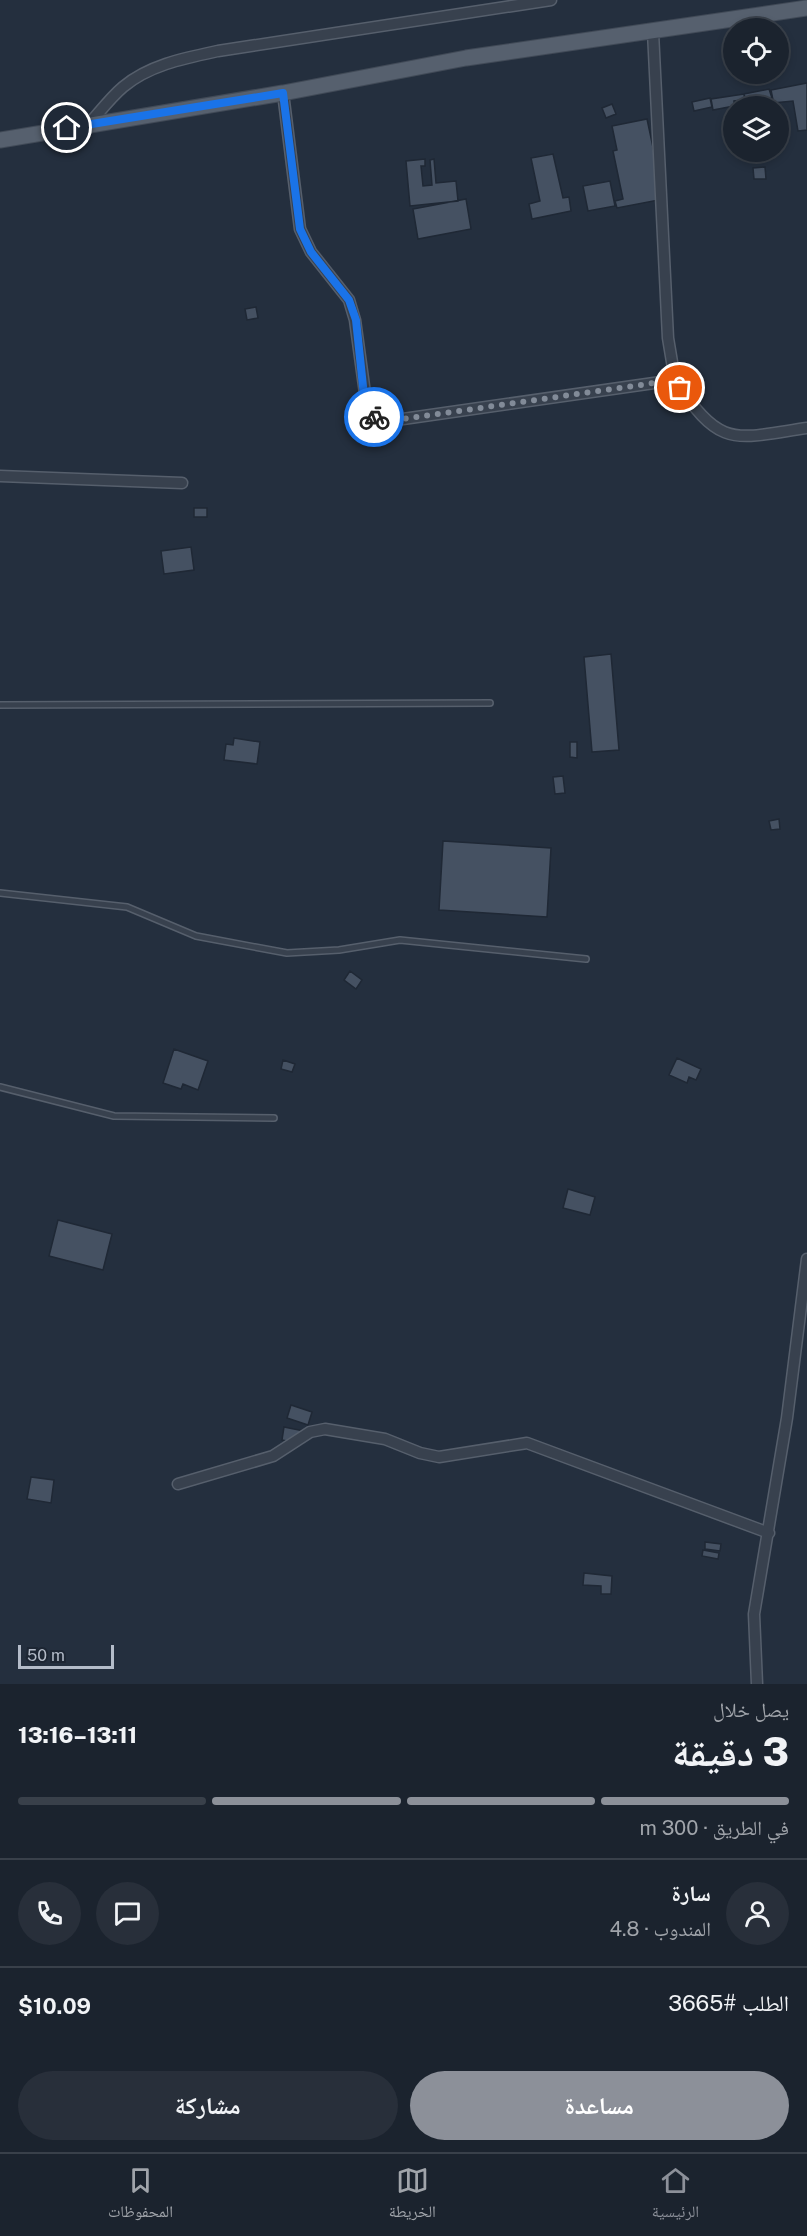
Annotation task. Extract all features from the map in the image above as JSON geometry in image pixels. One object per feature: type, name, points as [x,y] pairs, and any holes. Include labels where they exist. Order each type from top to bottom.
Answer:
[{"type":"main road","points":[[0,140],[283,93],[466,58],[807,8]]},
{"type":"main road","points":[[0,150],[24,136]]},
{"type":"street","points":[[88,125],[123,87],[176,60],[218,51],[551,0]]},
{"type":"street","points":[[653,32],[668,338],[675,380],[695,410],[719,431],[732,437],[807,428]]},
{"type":"street","points":[[283,93],[300,229],[311,252],[349,300],[356,320],[364,396],[367,408],[374,418],[389,421],[675,380]]},
{"type":"street","points":[[0,476],[182,483]]},
{"type":"street","points":[[758,1684],[754,1614],[788,1418],[807,1259]]},
{"type":"street","points":[[178,1484],[273,1456],[310,1432],[325,1429],[385,1439],[439,1457],[527,1443],[769,1533]]},
{"type":"lane","points":[[0,705],[490,703]]},
{"type":"lane","points":[[0,893],[128,907],[196,936],[287,953],[339,950],[400,940],[586,959]]},
{"type":"lane","points":[[0,1088],[114,1116],[274,1118]]},
{"type":"building","points":[[807,83],[807,130],[798,131],[793,101],[789,101],[789,96],[772,96],[771,90]]},
{"type":"building","points":[[769,89],[771,96],[745,96],[744,94]]},
{"type":"building","points":[[723,97],[723,108],[713,110],[711,99]]},
{"type":"building","points":[[710,98],[712,107],[694,111],[692,102]]},
{"type":"building","points":[[612,104],[616,114],[606,118],[602,108]]},
{"type":"building","points":[[647,119],[664,199],[617,208],[615,201],[623,199],[613,151],[617,150],[612,126]]},
{"type":"building","points":[[553,154],[563,198],[569,197],[571,211],[532,219],[529,204],[540,201],[531,158]]},
{"type":"building","points":[[425,159],[425,166],[421,166],[423,186],[432,185],[430,160],[434,159],[436,183],[456,181],[458,201],[410,206],[406,161]]},
{"type":"building","points":[[765,167],[766,179],[754,179],[753,168]]},
{"type":"building","points":[[610,181],[615,206],[588,211],[583,186]]},
{"type":"building","points":[[466,199],[471,229],[418,239],[413,209]]},
{"type":"building","points":[[256,307],[258,318],[247,320],[245,309]]},
{"type":"building","points":[[194,508],[207,508],[207,517],[194,517]]},
{"type":"building","points":[[191,547],[194,570],[164,574],[161,551]]},
{"type":"building","points":[[611,654],[619,750],[592,752],[584,657]]},
{"type":"building","points":[[234,738],[260,742],[257,764],[224,760],[226,744],[233,745]]},
{"type":"building","points":[[570,742],[577,742],[577,758],[570,757]]},
{"type":"building","points":[[563,776],[565,793],[555,794],[553,777]]},
{"type":"building","points":[[779,819],[780,829],[771,830],[769,821]]},
{"type":"building","points":[[443,841],[551,848],[547,917],[439,910]]},
{"type":"building","points":[[350,971],[362,980],[356,989],[344,980]]},
{"type":"building","points":[[174,1049],[208,1061],[198,1090],[183,1084],[181,1089],[163,1083]]},
{"type":"building","points":[[677,1058],[701,1069],[696,1080],[689,1077],[687,1083],[669,1075]]},
{"type":"building","points":[[283,1060],[295,1064],[292,1072],[281,1069]]},
{"type":"building","points":[[568,1189],[595,1197],[590,1215],[563,1208]]},
{"type":"building","points":[[58,1220],[112,1234],[103,1270],[49,1256]]},
{"type":"building","points":[[291,1405],[312,1412],[308,1425],[287,1418]]},
{"type":"building","points":[[284,1427],[304,1431],[302,1444],[282,1440]]},
{"type":"building","points":[[31,1477],[54,1480],[51,1503],[27,1499]]},
{"type":"building","points":[[705,1542],[721,1544],[720,1551],[705,1549]]},
{"type":"building","points":[[703,1550],[719,1553],[718,1559],[702,1556]]},
{"type":"building","points":[[584,1573],[612,1576],[611,1594],[601,1594],[601,1586],[583,1585]]},
{"type":"way so far","points":[[374,417],[389,421],[675,380],[680,388]]},
{"type":"route","points":[[67,128],[283,93],[300,229],[311,252],[349,300],[356,320],[364,396],[367,408],[374,417]]}]
